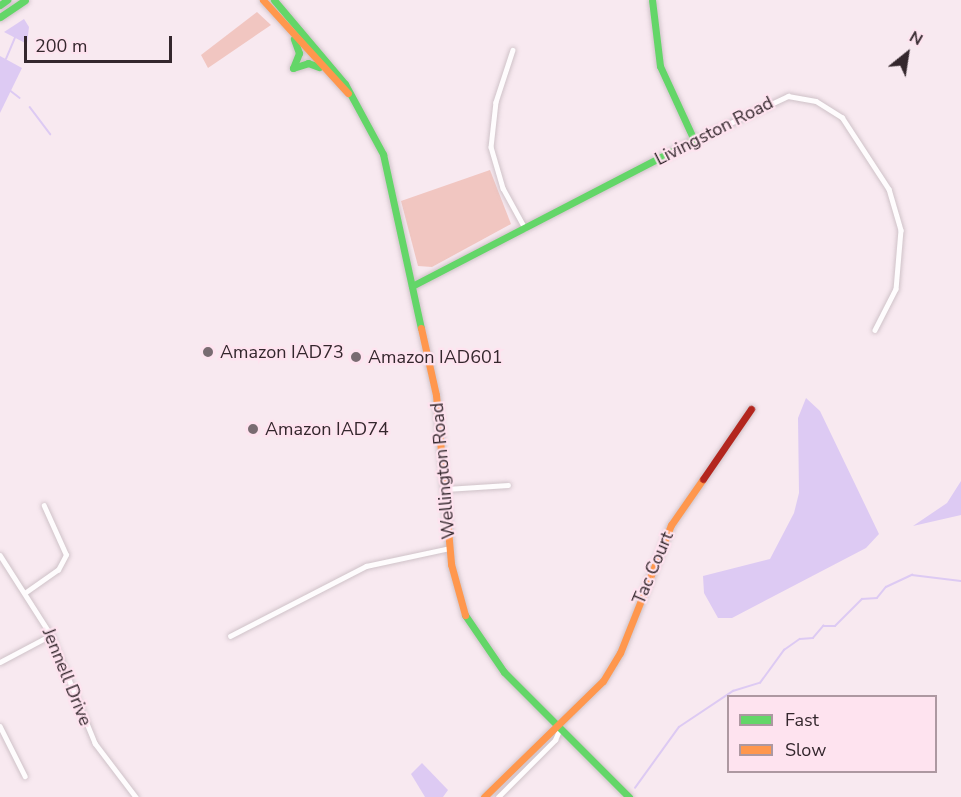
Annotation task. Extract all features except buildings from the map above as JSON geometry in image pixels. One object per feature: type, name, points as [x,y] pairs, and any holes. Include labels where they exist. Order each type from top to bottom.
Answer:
[{"type":"main road","points":[[0,5],[7,0]]},
{"type":"main road","points":[[0,17],[24,0]]},
{"type":"main road","name":"Wellington Road","points":[[263,0],[323,70],[348,93]]},
{"type":"main road","name":"Wellington Road","points":[[274,0],[348,93],[382,154],[436,394],[450,548],[458,596],[476,637],[560,728],[629,797]]},
{"type":"main road","points":[[652,0],[660,66],[694,140]]},
{"type":"main road","points":[[293,34],[299,53],[293,68],[308,63],[323,70]]},
{"type":"main road","name":"Livingston Road","points":[[412,286],[694,140]]},
{"type":"main road","name":"Tac Court","points":[[484,797],[560,728],[613,667],[671,525],[751,409]]},
{"type":"street","points":[[513,50],[496,102],[491,147],[500,180],[525,228]]},
{"type":"street","name":"Livingston Road","points":[[694,140],[788,96],[816,101],[842,117],[889,189],[901,230],[896,289],[875,330]]},
{"type":"street","points":[[446,489],[508,485]]},
{"type":"street","points":[[26,592],[58,570],[66,555],[44,506]]},
{"type":"street","points":[[230,636],[366,566],[450,548]]},
{"type":"street","name":"Jennell Drive","points":[[0,555],[51,634],[86,726],[136,797]]},
{"type":"street","points":[[0,662],[51,634]]},
{"type":"street","points":[[0,726],[25,776]]},
{"type":"street","points":[[498,797],[555,740],[560,728]]},
{"type":"shaded area","points":[[257,12],[271,25],[208,68],[201,55]]},
{"type":"shaded area","points":[[24,19],[29,27],[27,44],[4,32]]},
{"type":"shaded area","points":[[0,56],[22,68],[0,113]]},
{"type":"shaded area","points":[[490,170],[511,224],[432,267],[418,266],[401,201]]},
{"type":"shaded area","points":[[806,398],[820,411],[879,534],[866,548],[732,618],[718,618],[704,593],[703,576],[770,559],[794,513],[799,493],[798,418]]},
{"type":"shaded area","points":[[961,481],[961,515],[913,526],[947,503]]},
{"type":"shaded area","points":[[422,763],[448,790],[443,797],[425,797],[411,774]]},
{"type":"waterway","points":[[6,59],[15,38]]},
{"type":"waterway","points":[[11,91],[20,98]]},
{"type":"waterway","points":[[30,107],[50,134]]},
{"type":"waterway","points":[[635,788],[679,727],[733,691],[760,683],[784,650],[800,639],[813,638],[823,626],[835,626],[862,599],[877,598],[886,587],[912,575],[961,581]]},
{"type":"traffic: fast","points":[[0,5],[7,0]]},
{"type":"traffic: fast","points":[[0,17],[25,0]]},
{"type":"traffic: fast","points":[[274,0],[345,84],[383,154],[421,328]]},
{"type":"traffic: fast","points":[[412,286],[694,140],[660,66],[652,0]]},
{"type":"traffic: fast","points":[[293,68],[299,53],[294,39]]},
{"type":"traffic: fast","points":[[293,68],[308,63],[319,67]]},
{"type":"traffic: fast","points":[[465,615],[504,672],[629,797]]},
{"type":"traffic: slow","points":[[263,0],[348,93]]},
{"type":"traffic: slow","points":[[421,328],[436,395],[451,564],[465,615]]},
{"type":"traffic: slow","points":[[484,797],[603,681],[620,653],[671,525],[703,479]]},
{"type":"traffic: jam","points":[[703,479],[751,409]]},
{"type":"place","name":"Amazon IAD73","points":[[208,352]]},
{"type":"place","name":"Amazon IAD601","points":[[356,357]]},
{"type":"place","name":"Amazon IAD74","points":[[253,429]]}]
